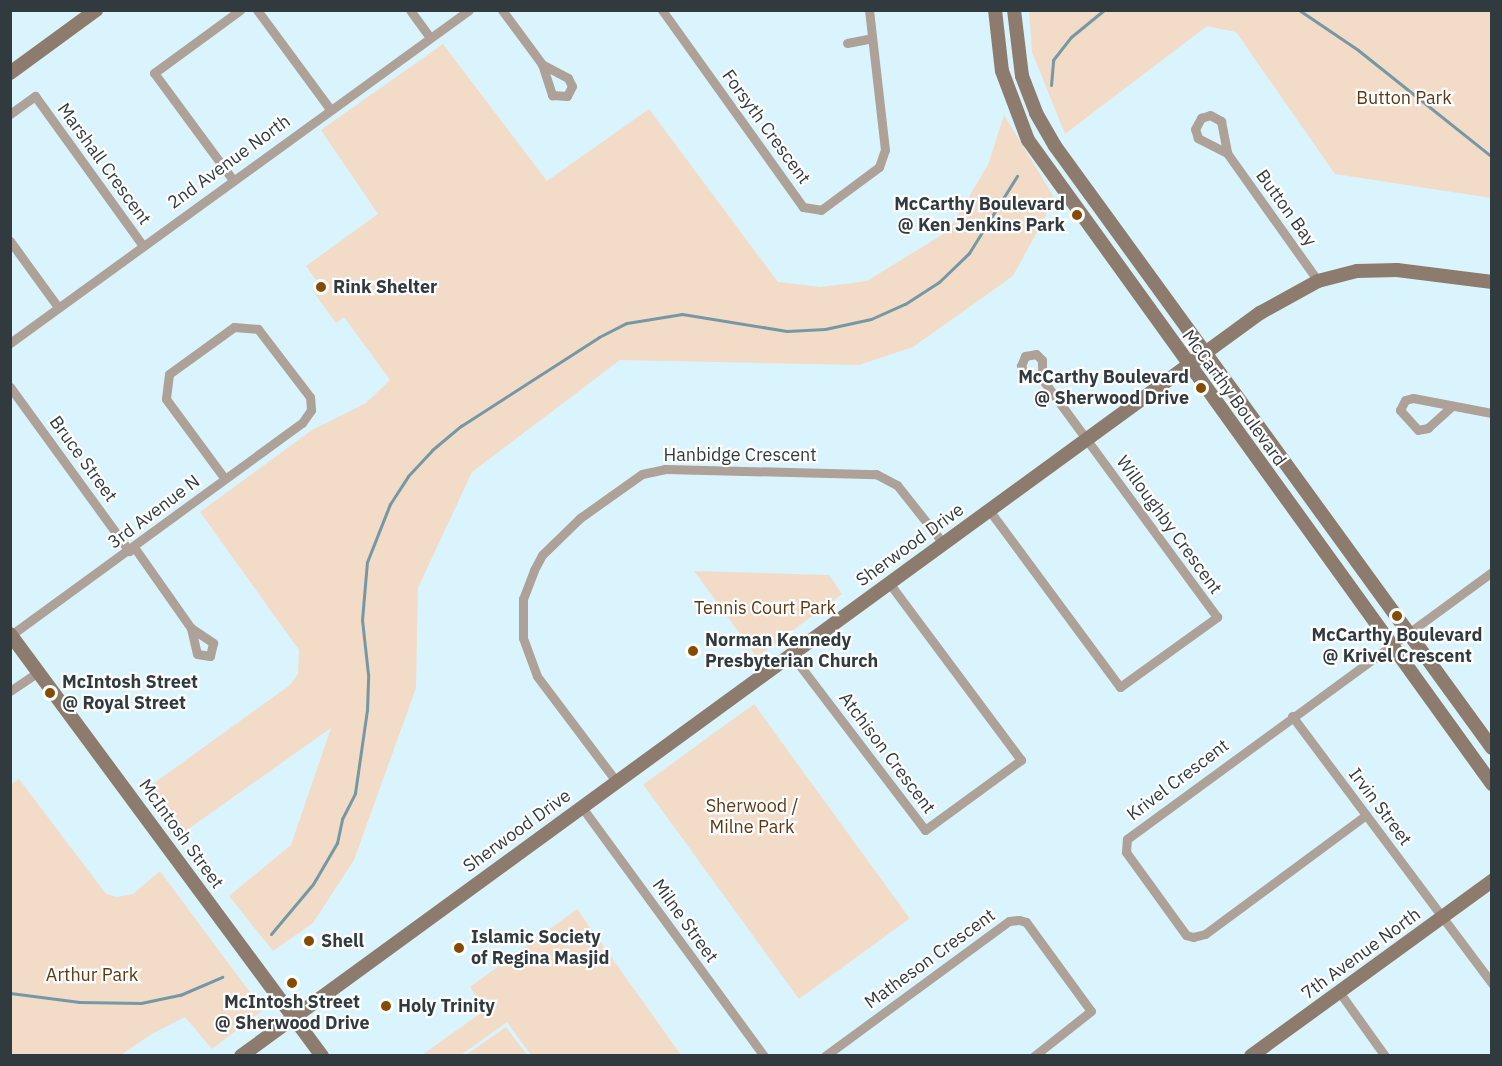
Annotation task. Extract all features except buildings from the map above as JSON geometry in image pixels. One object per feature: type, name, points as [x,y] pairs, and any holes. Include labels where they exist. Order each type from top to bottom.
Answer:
[{"type":"street","points":[[10,73],[96,10]]},
{"type":"street","points":[[233,180],[154,73],[240,10]]},
{"type":"street","points":[[257,10],[330,109]]},
{"type":"street","points":[[410,10],[430,38]]},
{"type":"street","name":"2nd Avenue North","points":[[10,343],[469,10]]},
{"type":"street","points":[[502,10],[542,64]]},
{"type":"street","name":"Forsyth Crescent","points":[[665,11],[803,207],[821,210],[879,167],[885,150],[869,10]]},
{"type":"street","name":"McCarthy Boulevard","points":[[995,10],[1002,71],[1028,140],[1491,784]]},
{"type":"street","name":"McCarthy Boulevard","points":[[1014,10],[1022,75],[1036,112],[1204,356],[1491,748]]},
{"type":"street","points":[[846,43],[872,38]]},
{"type":"street","name":"Marshall Crescent","points":[[10,114],[35,96],[143,246]]},
{"type":"street","name":"Button Bay","points":[[1227,153],[1318,281]]},
{"type":"street","points":[[10,241],[57,307]]},
{"type":"street","name":"Sherwood Drive","points":[[241,1056],[581,806],[1260,314],[1318,281],[1357,272],[1397,270],[1491,282]]},
{"type":"street","name":"3rd Avenue N","points":[[11,635],[302,423],[311,410],[310,397],[258,329],[234,327],[169,374],[166,399],[225,479]]},
{"type":"street","points":[[1042,379],[1086,440]]},
{"type":"street","name":"Bruce Street","points":[[10,387],[191,628]]},
{"type":"street","points":[[1451,407],[1434,424],[1418,430],[1400,411],[1405,400],[1413,398],[1491,413]]},
{"type":"street","name":"Willoughby Crescent","points":[[989,510],[1120,687],[1217,617],[1086,440]]},
{"type":"street","name":"Hanbidge Crescent","points":[[616,781],[537,676],[523,638],[523,599],[534,570],[542,555],[579,518],[642,474],[665,469],[876,474],[897,485],[943,543]]},
{"type":"street","name":"Krivel Crescent","points":[[1366,815],[1205,934],[1186,935],[1126,852],[1127,839],[1389,644],[1491,572]]},
{"type":"street","name":"Atchison Crescent","points":[[791,654],[925,830],[1012,767],[1021,760],[889,583]]},
{"type":"street","name":"McIntosh Street","points":[[11,635],[322,1056]]},
{"type":"street","points":[[10,691],[38,672]]},
{"type":"street","name":"Irvin Street","points":[[1292,716],[1491,983]]},
{"type":"street","name":"Milne Street","points":[[581,806],[764,1056]]},
{"type":"street","name":"7th Avenue North","points":[[1251,1056],[1491,881]]},
{"type":"street","name":"Matheson Crescent","points":[[825,1056],[1009,921],[1019,920],[1026,922],[1091,1011],[1034,1056]]},
{"type":"street","points":[[1340,993],[1385,1056]]},
{"type":"green space","name":"Button Park","points":[[1029,11],[1491,11],[1491,198],[1335,174],[1236,32],[1207,26],[1065,134],[1032,52]]},
{"type":"green space","points":[[443,44],[547,181],[649,109],[778,282],[821,287],[867,281],[948,231],[988,165],[1004,115],[1055,199],[1013,276],[913,347],[859,365],[620,360],[472,472],[418,588],[416,688],[354,860],[313,923],[273,951],[229,896],[291,845],[331,728],[177,837],[143,791],[290,685],[298,674],[299,650],[200,512],[312,430],[366,403],[390,380],[344,317],[336,323],[312,290],[319,284],[306,266],[378,214],[321,130]]},
{"type":"green space","name":"Tennis Court Park","points":[[694,571],[829,575],[842,594],[757,657]]},
{"type":"green space","name":"Sherwood / Milne Park","points":[[754,704],[910,918],[799,999],[643,785]]},
{"type":"green space","name":"Arthur Park","points":[[19,779],[106,894],[117,897],[133,894],[160,871],[263,1010],[212,1049],[185,1017],[150,1035],[121,1055],[14,1055],[10,1052],[10,785]]},
{"type":"green space","points":[[577,909],[681,1055],[531,1055],[507,1022],[461,1055],[422,1055],[485,1010],[470,987]]},
{"type":"green space","points":[[506,1027],[527,1055],[466,1055]]},
{"type":"waterway","points":[[1051,85],[1053,60],[1071,37],[1104,10]]},
{"type":"waterway","points":[[1299,10],[1358,50],[1492,157]]},
{"type":"waterway","points":[[271,934],[313,884],[337,843],[342,819],[355,793],[367,710],[368,674],[362,620],[367,562],[390,504],[408,476],[432,450],[461,426],[599,337],[627,323],[682,314],[787,331],[825,329],[871,319],[905,304],[939,282],[969,253],[1017,176]]},
{"type":"waterway","points":[[10,993],[79,1002],[141,1003],[180,995],[222,977]]},
{"type":"place","name":"McCarthy Boulevard @ Ken Jenkins Park","points":[[1077,215]]},
{"type":"place","name":"Rink Shelter","points":[[321,287]]},
{"type":"place","name":"McCarthy Boulevard @ Sherwood Drive","points":[[1201,388]]},
{"type":"place","name":"McCarthy Boulevard @ Krivel Crescent","points":[[1397,616]]},
{"type":"place","name":"Norman Kennedy Presbyterian Church","points":[[693,651]]},
{"type":"place","name":"McIntosh Street @ Royal Street","points":[[50,693]]},
{"type":"place","name":"Shell","points":[[309,941]]},
{"type":"place","name":"Islamic Society of Regina Masjid","points":[[459,948]]},
{"type":"place","name":"McIntosh Street @ Sherwood Drive","points":[[292,983]]},
{"type":"place","name":"Holy Trinity","points":[[386,1006]]}]
